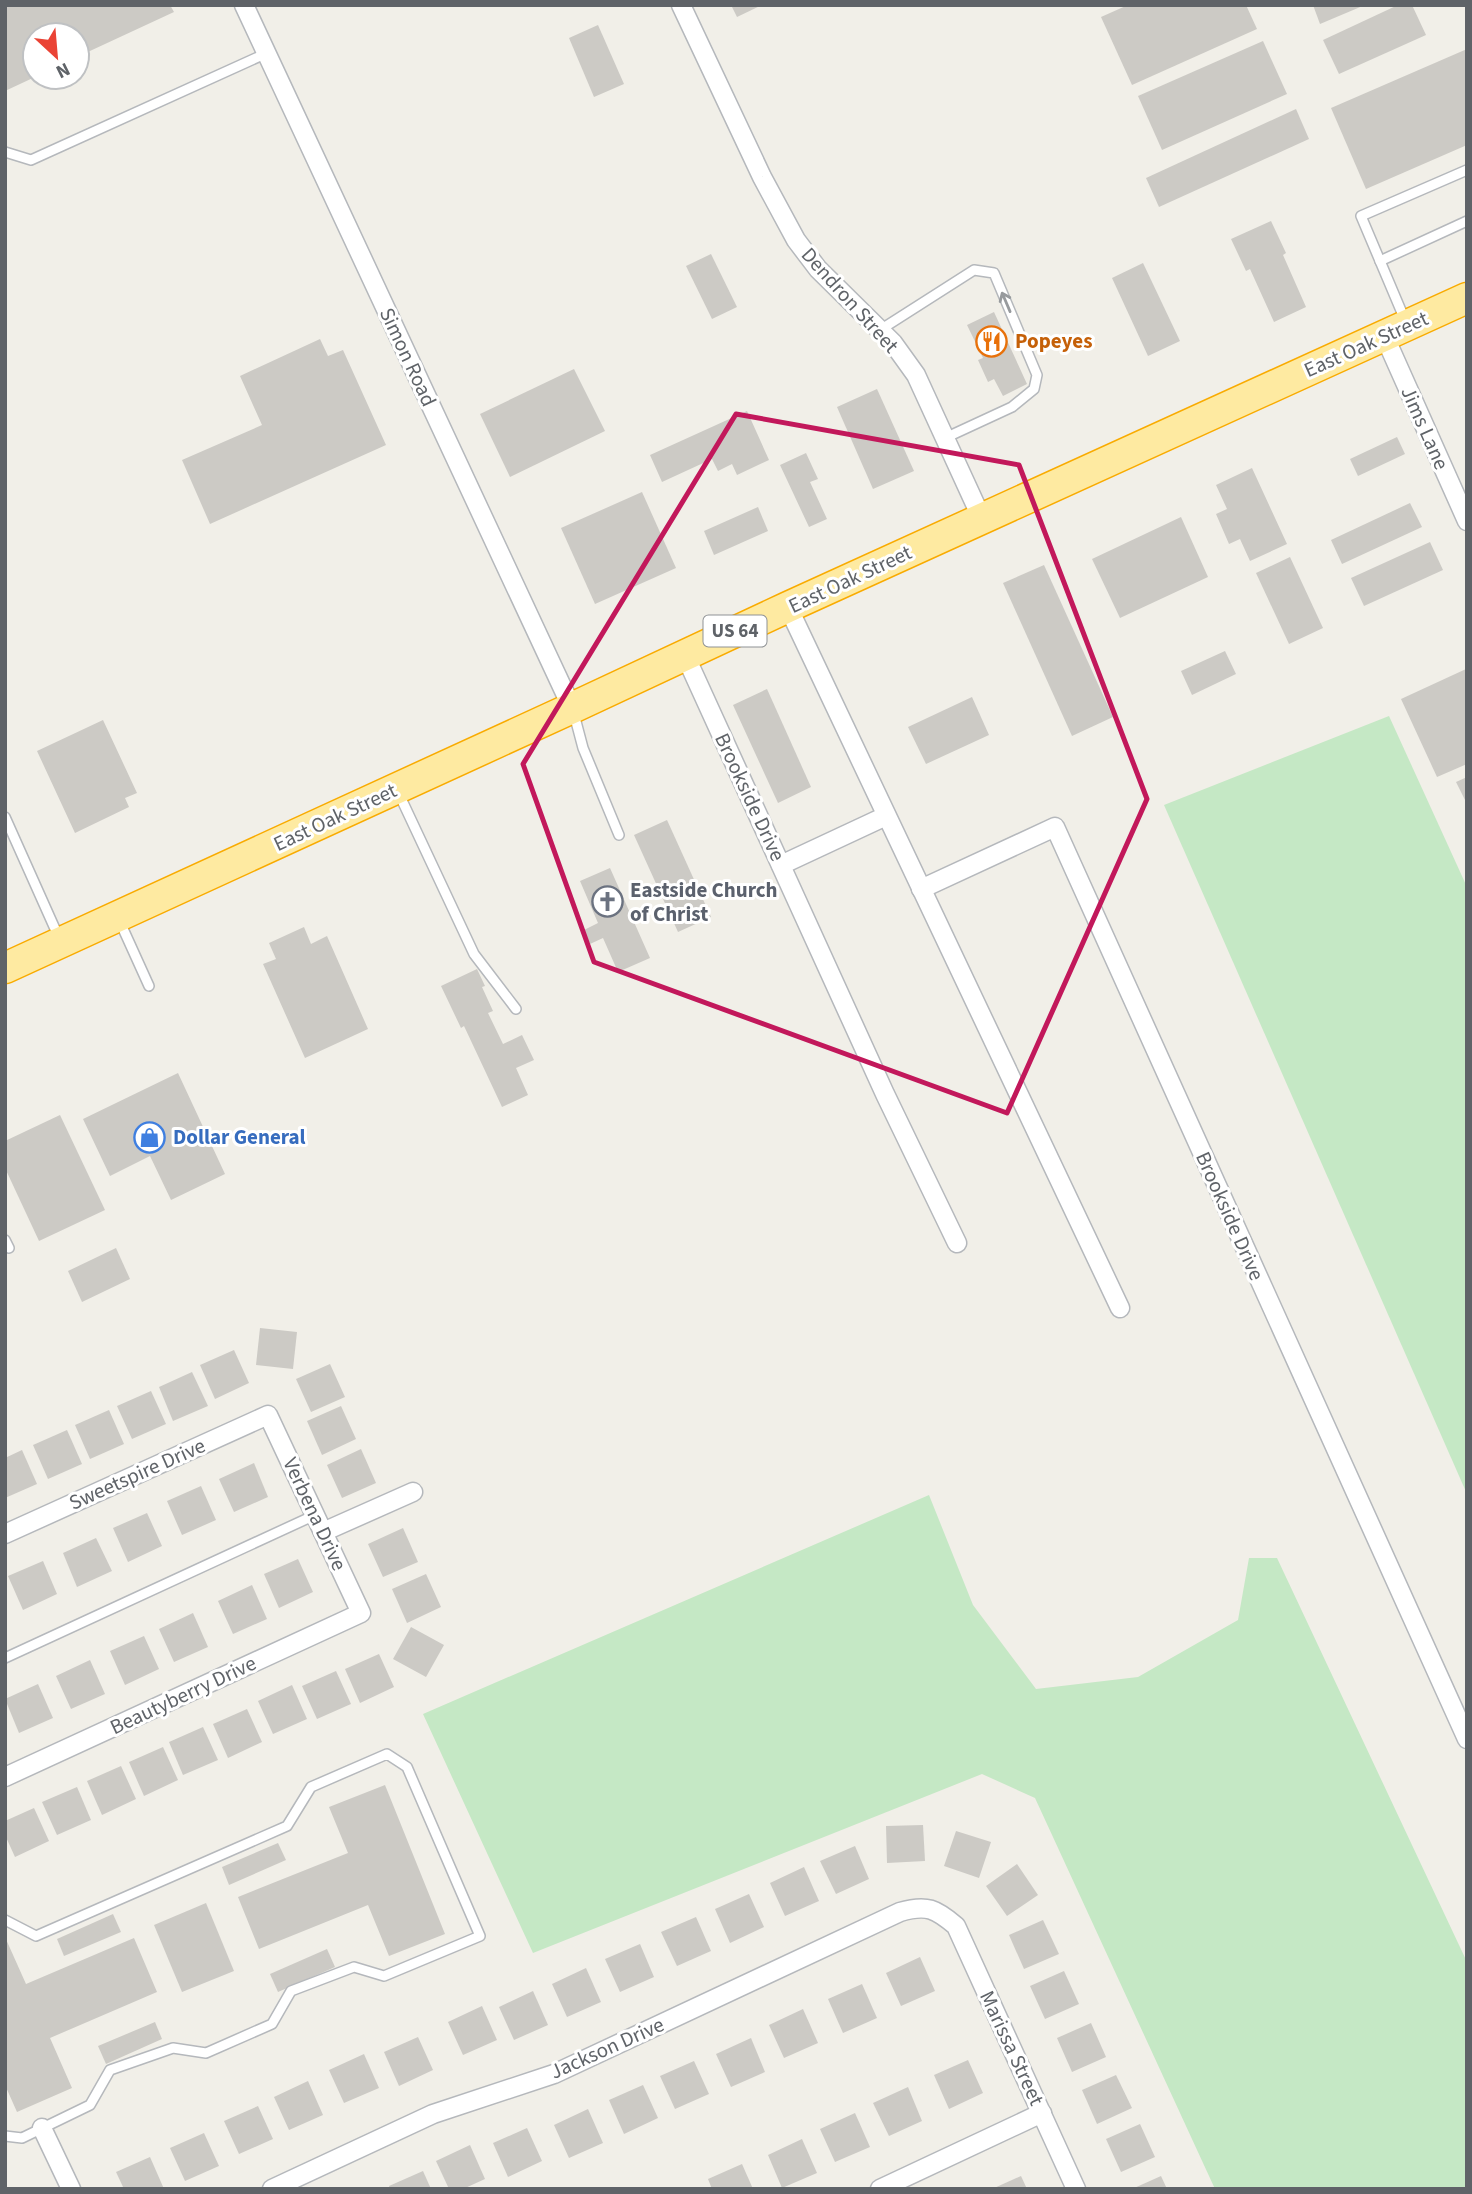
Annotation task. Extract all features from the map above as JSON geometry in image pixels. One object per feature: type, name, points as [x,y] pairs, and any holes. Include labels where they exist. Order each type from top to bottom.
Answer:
[{"type":"highway","name":"East Oak Street","points":[[5,968],[1467,298]]},
{"type":"street","name":"Simon Road","points":[[244,5],[572,708]]},
{"type":"street","name":"Dendron Street","points":[[681,5],[762,177],[796,240],[818,269],[893,343],[916,375],[982,519]]},
{"type":"street","name":"Jims Lane","points":[[1395,330],[1467,521]]},
{"type":"street","points":[[788,607],[1120,1308]]},
{"type":"street","name":"Brookside Drive","points":[[685,655],[885,1094],[957,1243]]},
{"type":"street","points":[[781,865],[886,816]]},
{"type":"street","name":"Brookside Drive","points":[[921,889],[1055,827],[1467,1739]]},
{"type":"street","name":"Verbena Drive","points":[[268,1415],[361,1613]]},
{"type":"street","name":"Sweetspire Drive","points":[[5,1534],[268,1415]]},
{"type":"street","points":[[323,1532],[413,1492]]},
{"type":"street","name":"Beautyberry Drive","points":[[5,1777],[361,1613]]},
{"type":"street","name":"Jackson Drive","points":[[272,2189],[433,2114],[554,2074],[900,1912],[918,1906],[940,1912]]},
{"type":"street","name":"Marissa Street","points":[[940,1912],[956,1926],[1076,2189]]},
{"type":"street","points":[[880,2189],[1042,2113]]},
{"type":"street","points":[[42,2128],[71,2189]]},
{"type":"lane","points":[[5,152],[31,160],[267,53]]},
{"type":"lane","points":[[1395,330],[1380,261],[1361,216],[1467,170]]},
{"type":"lane","points":[[1380,261],[1467,221]]},
{"type":"lane","points":[[879,330],[974,270],[994,274],[1037,375],[1034,389],[1012,407],[945,438]]},
{"type":"lane","points":[[572,708],[583,748],[618,835]]},
{"type":"lane","points":[[397,789],[474,954],[516,1010]]},
{"type":"lane","points":[[5,817],[62,943]]},
{"type":"lane","points":[[117,917],[149,986]]},
{"type":"lane","points":[[5,1658],[315,1515]]},
{"type":"lane","points":[[5,1920],[36,1936],[287,1826],[311,1787],[387,1754],[407,1767],[480,1936],[384,1976],[354,1967],[291,1991],[272,2024],[206,2053],[173,2048],[110,2070],[90,2105],[22,2138],[5,2136]]},
{"type":"highlighted area","points":[[736,414],[1019,465],[1147,799],[1007,1113],[594,962],[523,764]]},
{"type":"green space","points":[[1389,716],[1467,887],[1467,1494],[1164,805]]},
{"type":"green space","points":[[929,1495],[973,1605],[1036,1689],[1138,1677],[1238,1620],[1249,1558],[1277,1558],[1467,1962],[1467,2189],[1215,2189],[1035,1798],[982,1774],[533,1953],[423,1714]]},
{"type":"building","points":[[5,5],[170,5],[174,12],[91,51],[91,21],[21,21],[21,84],[5,91]]},
{"type":"building","points":[[731,5],[762,5],[737,17]]},
{"type":"building","points":[[1128,5],[1246,5],[1257,29],[1132,85],[1101,17]]},
{"type":"building","points":[[1313,5],[1365,5],[1320,24]]},
{"type":"building","points":[[1398,5],[1412,5],[1426,35],[1339,74],[1323,40]]},
{"type":"building","points":[[598,25],[624,84],[594,97],[569,38]]},
{"type":"building","points":[[1263,41],[1287,94],[1162,150],[1138,96]]},
{"type":"building","points":[[1467,49],[1467,145],[1366,189],[1331,108]]},
{"type":"building","points":[[1296,109],[1309,139],[1159,207],[1146,178]]},
{"type":"building","points":[[1271,221],[1306,307],[1274,322],[1250,269],[1246,271],[1231,239]]},
{"type":"building","points":[[711,254],[737,307],[712,319],[686,266]]},
{"type":"building","points":[[1143,263],[1180,341],[1148,356],[1112,278]]},
{"type":"building","name":"Popeyes","points":[[994,312],[1027,384],[1003,396],[994,379],[988,382],[978,360],[983,358],[967,325]]},
{"type":"building","points":[[320,339],[328,356],[343,350],[386,445],[210,524],[182,460],[262,425],[240,376]]},
{"type":"building","points":[[574,369],[605,431],[510,477],[480,414]]},
{"type":"building","points":[[877,389],[914,471],[873,489],[837,407]]},
{"type":"building","points":[[747,411],[769,460],[737,475],[732,464],[718,471],[712,459],[662,482],[650,455]]},
{"type":"building","points":[[1397,437],[1405,454],[1358,476],[1350,459]]},
{"type":"building","points":[[806,453],[818,479],[810,482],[827,519],[809,527],[780,465]]},
{"type":"building","points":[[1252,468],[1287,544],[1250,561],[1240,539],[1229,544],[1216,514],[1227,509],[1216,485]]},
{"type":"building","points":[[642,492],[676,568],[595,604],[561,528]]},
{"type":"building","points":[[1410,503],[1422,527],[1342,564],[1331,540]]},
{"type":"building","points":[[758,507],[768,531],[714,555],[704,531]]},
{"type":"building","points":[[1181,517],[1208,577],[1120,618],[1092,559]]},
{"type":"building","points":[[1430,542],[1443,570],[1364,606],[1351,578]]},
{"type":"building","points":[[1290,557],[1323,628],[1289,644],[1256,573]]},
{"type":"building","points":[[1044,565],[1113,717],[1072,736],[1003,583]]},
{"type":"building","points":[[1225,651],[1236,674],[1192,695],[1181,671]]},
{"type":"building","points":[[1466,669],[1467,764],[1437,777],[1401,699]]},
{"type":"building","points":[[767,689],[811,787],[778,803],[733,705]]},
{"type":"building","points":[[972,697],[989,735],[926,764],[908,727]]},
{"type":"building","points":[[103,720],[137,793],[125,798],[129,807],[75,833],[37,751]]},
{"type":"building","points":[[1467,777],[1467,804],[1456,782]]},
{"type":"building","points":[[667,820],[711,917],[678,932],[634,835]]},
{"type":"building","name":"Eastside Church of Christ","points":[[610,868],[650,958],[618,972],[603,938],[590,944],[584,930],[598,923],[580,881]]},
{"type":"building","points":[[304,927],[311,944],[327,936],[368,1029],[305,1058],[263,964],[276,959],[269,943]]},
{"type":"building","points":[[477,969],[493,1011],[488,1013],[503,1044],[522,1035],[534,1060],[516,1068],[528,1095],[502,1107],[464,1026],[461,1028],[441,986]]},
{"type":"building","name":"Dollar General","points":[[178,1073],[225,1174],[171,1200],[150,1156],[110,1176],[83,1119]]},
{"type":"building","points":[[60,1115],[105,1210],[39,1241],[5,1168],[5,1141]]},
{"type":"building","points":[[116,1248],[130,1279],[82,1302],[68,1271]]},
{"type":"building","points":[[260,1328],[297,1332],[293,1369],[256,1365]]},
{"type":"building","points":[[234,1350],[249,1383],[215,1399],[200,1365]]},
{"type":"building","points":[[330,1364],[345,1397],[311,1412],[296,1379]]},
{"type":"building","points":[[192,1372],[208,1406],[173,1421],[159,1387]]},
{"type":"building","points":[[151,1391],[166,1424],[132,1439],[117,1406]]},
{"type":"building","points":[[341,1406],[356,1439],[322,1455],[307,1421]]},
{"type":"building","points":[[109,1410],[124,1444],[90,1459],[75,1425]]},
{"type":"building","points":[[67,1430],[82,1464],[48,1479],[33,1445]]},
{"type":"building","points":[[361,1449],[376,1483],[342,1498],[327,1465]]},
{"type":"building","points":[[22,1450],[37,1484],[5,1498],[5,1458]]},
{"type":"building","points":[[254,1463],[268,1497],[234,1512],[219,1479]]},
{"type":"building","points":[[201,1486],[216,1520],[182,1535],[167,1501]]},
{"type":"building","points":[[147,1513],[162,1546],[128,1562],[113,1528]]},
{"type":"building","points":[[403,1528],[418,1562],[383,1577],[368,1544]]},
{"type":"building","points":[[96,1538],[112,1571],[77,1587],[63,1553]]},
{"type":"building","points":[[298,1559],[313,1592],[279,1608],[264,1574]]},
{"type":"building","points":[[43,1561],[57,1594],[23,1610],[8,1576]]},
{"type":"building","points":[[426,1574],[441,1607],[407,1623],[392,1589]]},
{"type":"building","points":[[252,1585],[267,1619],[233,1634],[218,1601]]},
{"type":"building","points":[[193,1613],[208,1647],[174,1662],[159,1629]]},
{"type":"building","points":[[411,1627],[444,1645],[426,1677],[393,1659]]},
{"type":"building","points":[[144,1636],[159,1669],[125,1685],[110,1651]]},
{"type":"building","points":[[379,1654],[394,1687],[360,1703],[345,1669]]},
{"type":"building","points":[[90,1660],[105,1694],[71,1709],[56,1676]]},
{"type":"building","points":[[336,1671],[351,1704],[317,1719],[302,1686]]},
{"type":"building","points":[[38,1684],[53,1718],[19,1733],[5,1699]]},
{"type":"building","points":[[292,1685],[307,1719],[273,1734],[258,1701]]},
{"type":"building","points":[[247,1709],[262,1742],[228,1758],[213,1724]]},
{"type":"building","points":[[203,1727],[218,1760],[183,1775],[169,1742]]},
{"type":"building","points":[[163,1747],[178,1780],[144,1796],[129,1762]]},
{"type":"building","points":[[121,1766],[136,1799],[102,1815],[87,1781]]},
{"type":"building","points":[[385,1785],[445,1934],[389,1956],[368,1905],[259,1949],[238,1897],[348,1853],[329,1807]]},
{"type":"building","points":[[77,1787],[91,1820],[57,1835],[42,1802]]},
{"type":"building","points":[[34,1808],[49,1841],[15,1857],[5,1835],[5,1821]]},
{"type":"building","points":[[923,1825],[925,1861],[887,1863],[886,1826]]},
{"type":"building","points":[[956,1831],[991,1842],[979,1878],[944,1866]]},
{"type":"building","points":[[278,1843],[286,1860],[229,1885],[222,1867]]},
{"type":"building","points":[[855,1846],[869,1879],[836,1894],[820,1861]]},
{"type":"building","points":[[1017,1864],[1038,1895],[1007,1916],[986,1886]]},
{"type":"building","points":[[804,1867],[819,1901],[785,1916],[770,1883]]},
{"type":"building","points":[[749,1894],[764,1927],[730,1943],[715,1909]]},
{"type":"building","points":[[206,1903],[234,1971],[182,1992],[154,1925]]},
{"type":"building","points":[[113,1914],[121,1932],[64,1956],[57,1939]]},
{"type":"building","points":[[696,1917],[711,1951],[677,1966],[661,1932]]},
{"type":"building","points":[[1043,1920],[1059,1954],[1024,1969],[1009,1935]]},
{"type":"building","points":[[5,1937],[26,1984],[134,1938],[157,1992],[50,2038],[72,2088],[17,2112],[5,2085]]},
{"type":"building","points":[[640,1944],[654,1977],[620,1992],[605,1959]]},
{"type":"building","points":[[327,1949],[335,1967],[278,1992],[270,1974]]},
{"type":"building","points":[[920,1957],[935,1991],[901,2006],[886,1973]]},
{"type":"building","points":[[586,1968],[601,2002],[567,2017],[552,1984]]},
{"type":"building","points":[[1064,1971],[1079,2004],[1045,2019],[1030,1986]]},
{"type":"building","points":[[862,1984],[877,2018],[843,2033],[828,1999]]},
{"type":"building","points":[[533,1991],[548,2025],[514,2040],[499,2007]]},
{"type":"building","points":[[482,2006],[497,2040],[463,2055],[448,2022]]},
{"type":"building","points":[[803,2009],[818,2043],[784,2058],[769,2025]]},
{"type":"building","points":[[155,2022],[162,2039],[106,2064],[98,2046]]},
{"type":"building","points":[[1091,2023],[1106,2057],[1072,2072],[1057,2038]]},
{"type":"building","points":[[418,2037],[433,2070],[399,2086],[384,2052]]},
{"type":"building","points":[[751,2038],[765,2072],[731,2087],[716,2054]]},
{"type":"building","points":[[364,2054],[379,2088],[344,2103],[329,2070]]},
{"type":"building","points":[[968,2060],[983,2093],[949,2109],[934,2075]]},
{"type":"building","points":[[694,2061],[709,2094],[675,2109],[660,2076]]},
{"type":"building","points":[[1116,2075],[1132,2108],[1097,2124],[1082,2090]]},
{"type":"building","points":[[308,2081],[323,2115],[289,2130],[274,2097]]},
{"type":"building","points":[[643,2085],[658,2118],[624,2134],[609,2100]]},
{"type":"building","points":[[908,2087],[922,2121],[889,2136],[873,2103]]},
{"type":"building","points":[[258,2106],[273,2139],[239,2154],[224,2121]]},
{"type":"building","points":[[588,2109],[603,2143],[569,2158],[554,2125]]},
{"type":"building","points":[[855,2113],[870,2147],[835,2162],[820,2129]]},
{"type":"building","points":[[1140,2124],[1155,2157],[1121,2172],[1106,2139]]},
{"type":"building","points":[[527,2128],[542,2161],[508,2177],[493,2143]]},
{"type":"building","points":[[204,2133],[219,2166],[185,2181],[170,2148]]},
{"type":"building","points":[[802,2139],[817,2173],[782,2188],[768,2155]]},
{"type":"building","points":[[470,2145],[485,2179],[463,2189],[449,2189],[436,2161]]},
{"type":"building","points":[[150,2157],[164,2189],[124,2189],[116,2172]]},
{"type":"building","points":[[742,2164],[753,2189],[712,2189],[708,2179]]},
{"type":"building","points":[[423,2171],[431,2189],[390,2189],[389,2186]]},
{"type":"building","points":[[1021,2176],[1027,2189],[992,2189]]},
{"type":"building","points":[[1161,2176],[1167,2189],[1132,2189]]},
{"type":"place","name":"Popeyes","points":[[992,341]]},
{"type":"place","name":"Eastside Church of Christ","points":[[607,902]]},
{"type":"place","name":"Dollar General","points":[[150,1137]]}]
